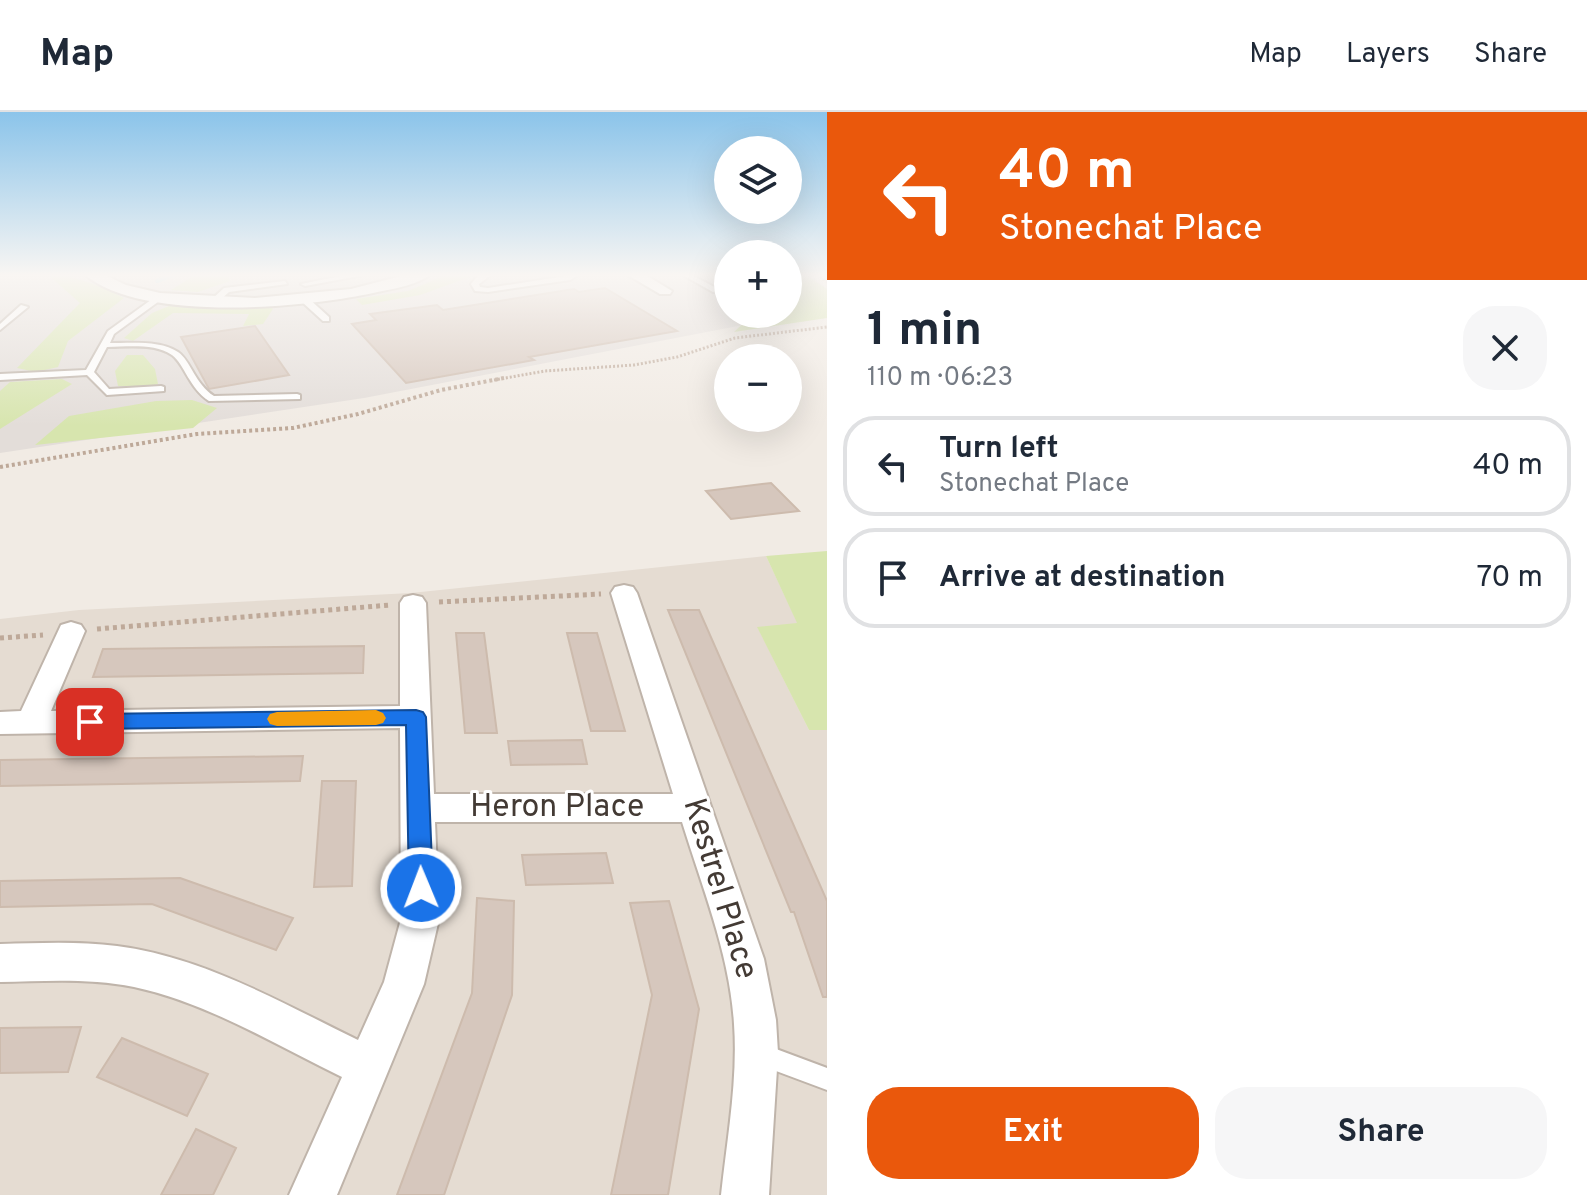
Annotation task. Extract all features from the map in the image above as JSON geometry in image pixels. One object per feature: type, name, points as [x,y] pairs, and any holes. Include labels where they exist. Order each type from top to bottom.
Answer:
[{"type":"street","name":"Kestrel Place","points":[[624,593],[744,959],[755,1020],[757,1053],[745,1195]]},
{"type":"street","points":[[313,1195],[404,984],[413,952],[421,888],[413,603]]},
{"type":"street","points":[[31,722],[71,631]]},
{"type":"street","points":[[0,723],[416,717]]},
{"type":"street","name":"Heron Place","points":[[419,808],[695,808]]},
{"type":"street","points":[[0,963],[104,964],[171,978],[212,993],[368,1067]]},
{"type":"lane","points":[[89,372],[111,333],[123,325]]},
{"type":"lane","points":[[103,345],[149,345],[176,354],[201,392],[212,399],[297,397]]},
{"type":"lane","points":[[0,377],[89,372]]},
{"type":"lane","points":[[89,372],[107,392],[161,389]]},
{"type":"lane","points":[[757,1053],[827,1079]]},
{"type":"path","points":[[0,467],[206,433],[293,428],[358,414],[441,390],[545,371],[634,365],[677,357],[746,336],[827,327]]},
{"type":"path","points":[[0,638],[413,603],[624,593]]},
{"type":"shaded area","points":[[0,325],[714,325],[714,328],[728,328],[364,398],[0,453]]},
{"type":"shaded area","points":[[766,556],[798,624],[758,628],[809,730],[827,730],[827,1195],[0,1195],[0,619],[79,610],[411,593]]},
{"type":"green space","points":[[59,325],[89,325],[68,341],[58,367],[36,372],[17,368]]},
{"type":"green space","points":[[139,325],[157,325],[133,341],[124,338]]},
{"type":"green space","points":[[738,328],[761,328],[734,332]]},
{"type":"green space","points":[[127,355],[143,355],[155,369],[158,384],[147,387],[118,386],[115,371]]},
{"type":"green space","points":[[62,379],[72,384],[0,429],[0,391],[10,382]]},
{"type":"green space","points":[[192,400],[217,408],[193,428],[35,445],[69,416],[156,401]]},
{"type":"green space","points":[[827,551],[827,730],[809,730],[757,627],[797,623],[766,556]]},
{"type":"building","points":[[352,325],[666,325],[677,331],[529,357],[534,360],[406,383]]},
{"type":"building","points":[[255,326],[289,375],[209,389],[181,337]]},
{"type":"building","points":[[771,483],[799,511],[731,519],[706,491]]},
{"type":"building","points":[[668,610],[699,610],[827,901],[827,997],[823,997],[794,912],[791,912]]},
{"type":"building","points":[[456,633],[484,633],[497,733],[465,733]]},
{"type":"building","points":[[567,633],[597,633],[625,731],[591,731]]},
{"type":"building","points":[[364,646],[363,673],[93,677],[103,649]]},
{"type":"building","points":[[582,740],[587,764],[511,765],[508,741]]},
{"type":"building","points":[[303,756],[300,781],[0,786],[0,760]]},
{"type":"building","points":[[322,781],[356,781],[352,886],[314,887]]},
{"type":"building","points":[[606,853],[613,883],[526,885],[522,855]]},
{"type":"building","points":[[180,878],[293,918],[276,950],[152,904],[0,907],[0,881]]},
{"type":"building","points":[[477,898],[514,901],[512,995],[444,1195],[397,1195],[472,993]]},
{"type":"building","points":[[669,901],[699,1009],[668,1195],[611,1195],[652,995],[630,903]]},
{"type":"building","points":[[81,1027],[68,1072],[0,1073],[0,1028]]},
{"type":"building","points":[[122,1038],[208,1074],[187,1116],[97,1077]]},
{"type":"building","points":[[196,1129],[236,1148],[213,1195],[161,1195]]},
{"type":"slow traffic","points":[[277,719],[376,718]]},
{"type":"route","points":[[90,722],[416,717],[421,888]]}]
